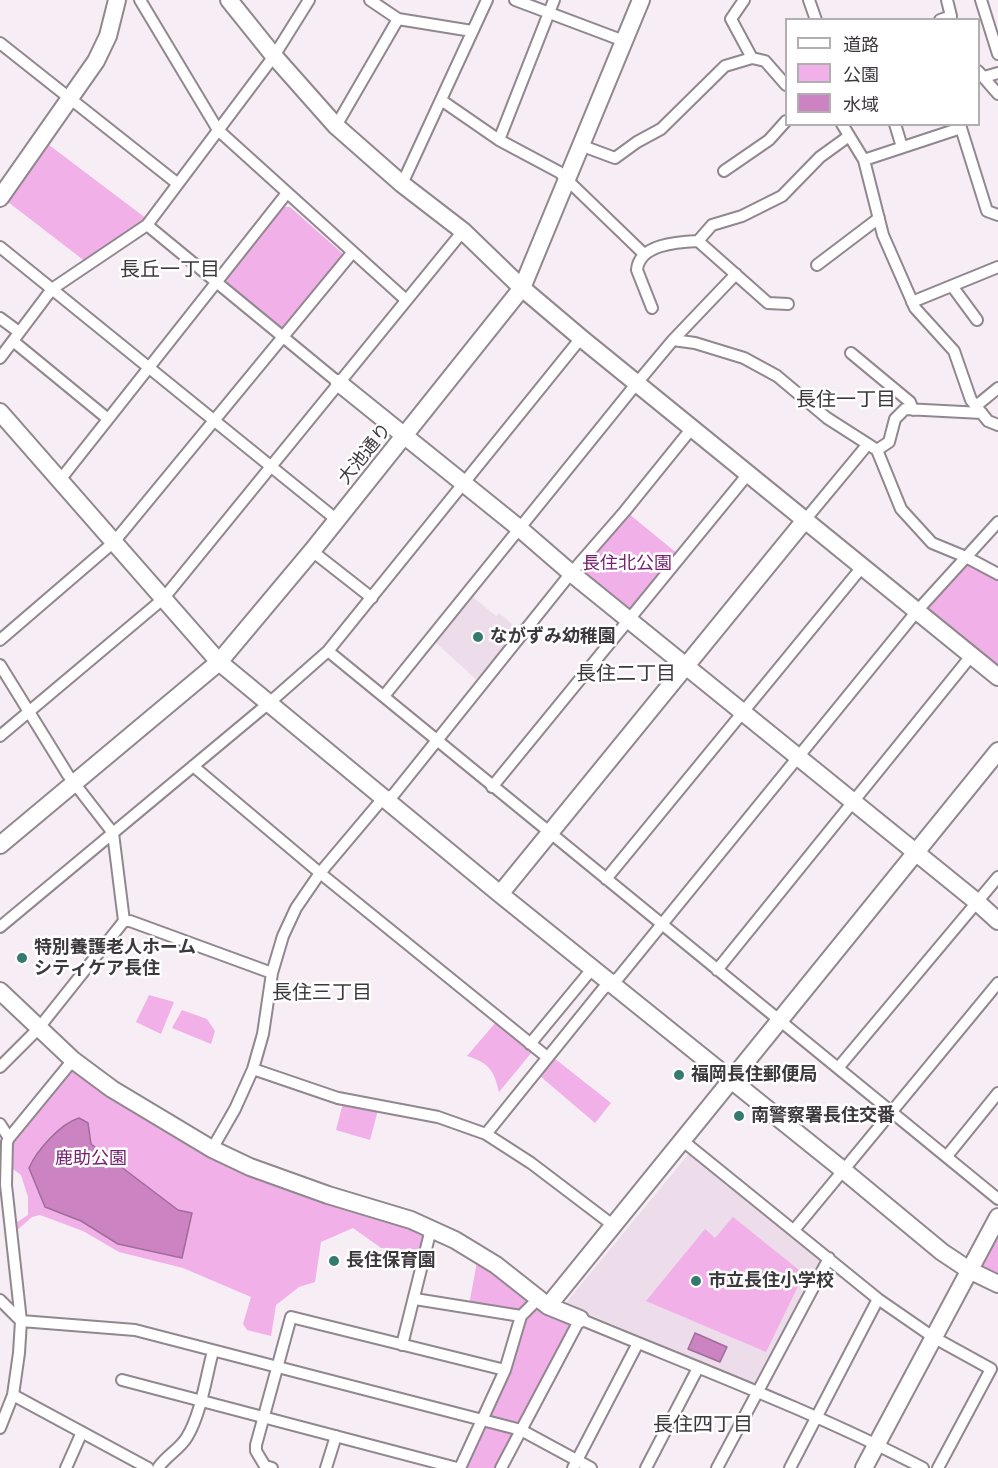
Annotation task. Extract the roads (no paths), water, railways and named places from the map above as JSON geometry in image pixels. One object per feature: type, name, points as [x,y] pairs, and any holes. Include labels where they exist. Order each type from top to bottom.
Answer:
[{"type":"street","points":[[0,198],[96,61],[108,36],[117,0]]},
{"type":"street","points":[[140,0],[218,130],[406,300]]},
{"type":"street","points":[[229,0],[274,56],[336,126],[402,184],[463,231],[522,288],[581,338],[998,677]]},
{"type":"street","points":[[0,358],[52,289],[147,225],[274,56],[309,0]]},
{"type":"street","points":[[370,0],[398,19],[472,32]]},
{"type":"street","points":[[402,184],[487,0]]},
{"type":"street","points":[[515,0],[624,42]]},
{"type":"street","points":[[499,140],[554,0]]},
{"type":"street","name":"大池通り","points":[[0,845],[207,675],[312,551],[522,288],[641,0]]},
{"type":"street","points":[[744,0],[731,19],[752,58]]},
{"type":"street","points":[[809,0],[815,18]]},
{"type":"street","points":[[947,0],[952,17]]},
{"type":"street","points":[[981,0],[998,54]]},
{"type":"street","points":[[336,126],[398,19]]},
{"type":"street","points":[[0,43],[178,184]]},
{"type":"street","points":[[580,145],[615,158],[660,129],[725,66],[752,58],[765,61],[785,85]]},
{"type":"street","points":[[981,74],[998,73]]},
{"type":"street","points":[[981,74],[998,94]]},
{"type":"street","points":[[441,100],[499,140],[559,172],[644,254]]},
{"type":"street","points":[[724,171],[769,140],[785,122]]},
{"type":"street","points":[[843,126],[864,160],[883,235],[915,308],[954,351],[971,400],[988,421],[998,425]]},
{"type":"street","points":[[896,126],[902,147]]},
{"type":"street","points":[[864,160],[944,129],[960,128],[987,211],[998,214]]},
{"type":"street","points":[[652,308],[637,268],[644,254],[670,243],[698,241],[712,225],[742,216],[782,196],[820,157],[849,136]]},
{"type":"street","points":[[60,480],[287,193]]},
{"type":"street","points":[[817,265],[879,218]]},
{"type":"street","points":[[147,225],[998,921]]},
{"type":"street","points":[[0,736],[163,599],[463,231]]},
{"type":"street","points":[[698,241],[768,303],[788,304]]},
{"type":"street","points":[[0,247],[337,520]]},
{"type":"street","points":[[0,640],[114,542],[352,253]]},
{"type":"street","points":[[912,302],[998,267]]},
{"type":"street","points":[[384,696],[637,383],[673,340],[736,274]]},
{"type":"street","points":[[952,286],[977,320]]},
{"type":"street","points":[[0,318],[16,336],[108,419]]},
{"type":"street","points":[[0,927],[269,703],[328,651],[581,338]]},
{"type":"street","points":[[673,340],[694,343],[744,358],[777,376],[827,418],[873,447],[901,509],[932,543],[998,574]]},
{"type":"street","points":[[851,353],[910,402],[913,410]]},
{"type":"street","points":[[500,894],[805,520],[873,447],[888,442],[895,418],[905,408],[979,410],[998,388]]},
{"type":"street","points":[[0,412],[219,662],[500,894],[942,1252],[969,1270],[998,1284]]},
{"type":"street","points":[[212,1149],[235,1109],[253,1069],[263,1034],[272,973],[283,936],[296,908],[320,873],[379,803],[394,794],[438,742],[571,573],[692,428]]},
{"type":"street","points":[[492,786],[748,474]]},
{"type":"street","points":[[486,1134],[603,989],[611,983],[661,925],[917,611],[998,522]]},
{"type":"street","points":[[312,551],[372,598]]},
{"type":"street","points":[[606,879],[862,567]]},
{"type":"street","points":[[328,651],[998,1198]]},
{"type":"street","points":[[717,970],[972,656]]},
{"type":"street","points":[[0,665],[73,783],[113,833],[124,921],[38,1029],[0,1067]]},
{"type":"street","points":[[415,1299],[521,1316],[544,1302],[614,1226],[778,1020],[998,751]]},
{"type":"street","points":[[193,766],[320,873],[547,1057]]},
{"type":"street","points":[[838,1068],[998,877]]},
{"type":"street","points":[[124,921],[130,921],[272,973]]},
{"type":"street","points":[[530,1044],[587,975]]},
{"type":"street","points":[[794,1230],[998,982]]},
{"type":"street","points":[[1,993],[72,1060],[112,1089],[212,1149],[250,1167],[328,1195],[411,1220],[455,1240],[496,1264],[544,1302],[816,1417],[877,1444],[923,1468]]},
{"type":"street","points":[[0,1428],[13,1395],[21,1321],[6,1185],[7,1142],[3,1130],[72,1060]]},
{"type":"street","points":[[253,1069],[338,1098],[438,1117],[486,1134],[531,1163],[614,1226]]},
{"type":"street","points":[[947,1156],[998,1093]]},
{"type":"street","points":[[683,1142],[878,1299],[933,1337],[995,1370],[939,1468]]},
{"type":"street","points":[[864,1468],[998,1217]]},
{"type":"street","points":[[402,1345],[431,1229]]},
{"type":"street","points":[[717,1468],[829,1258]]},
{"type":"street","points":[[790,1468],[878,1299]]},
{"type":"street","points":[[0,1300],[21,1321],[135,1330],[521,1430],[575,1464],[591,1468]]},
{"type":"street","points":[[122,1380],[459,1468],[505,1370],[521,1316]]},
{"type":"street","points":[[272,1468],[265,1466],[256,1451],[291,1317],[505,1370]]},
{"type":"street","points":[[501,1468],[580,1319]]},
{"type":"street","points":[[575,1464],[638,1343]]},
{"type":"street","points":[[158,1468],[164,1459],[186,1439],[196,1417],[213,1351]]},
{"type":"street","points":[[646,1468],[698,1368]]},
{"type":"street","points":[[13,1395],[148,1468]]},
{"type":"street","points":[[66,1468],[82,1432]]},
{"type":"street","points":[[326,1468],[336,1436]]},
{"type":"water","points":[[79,1118],[88,1123],[91,1144],[178,1210],[192,1213],[182,1258],[118,1244],[81,1221],[45,1207],[29,1168],[50,1138],[64,1126]]},
{"type":"water","points":[[695,1333],[727,1347],[720,1362],[688,1349]]},
{"type":"place","name":"ながずみ幼稚園","points":[[478,637]]},
{"type":"place","name":"特別養護老人ホーム シティケア長住","points":[[22,958]]},
{"type":"place","name":"福岡長住郵便局","points":[[679,1075]]},
{"type":"place","name":"南警察署長住交番","points":[[739,1116]]},
{"type":"place","name":"長住保育園","points":[[334,1261]]},
{"type":"place","name":"市立長住小学校","points":[[696,1281]]},
{"type":"district","name":"長丘一丁目","points":[[170,270]]},
{"type":"district","name":"長住一丁目","points":[[846,400]]},
{"type":"district","name":"長住二丁目","points":[[626,674]]},
{"type":"district","name":"長住三丁目","points":[[322,993]]},
{"type":"district","name":"長住四丁目","points":[[703,1425]]},
{"type":"park label","name":"長住北公園","points":[[627,564]]},
{"type":"park label","name":"鹿助公園","points":[[91,1159]]}]
